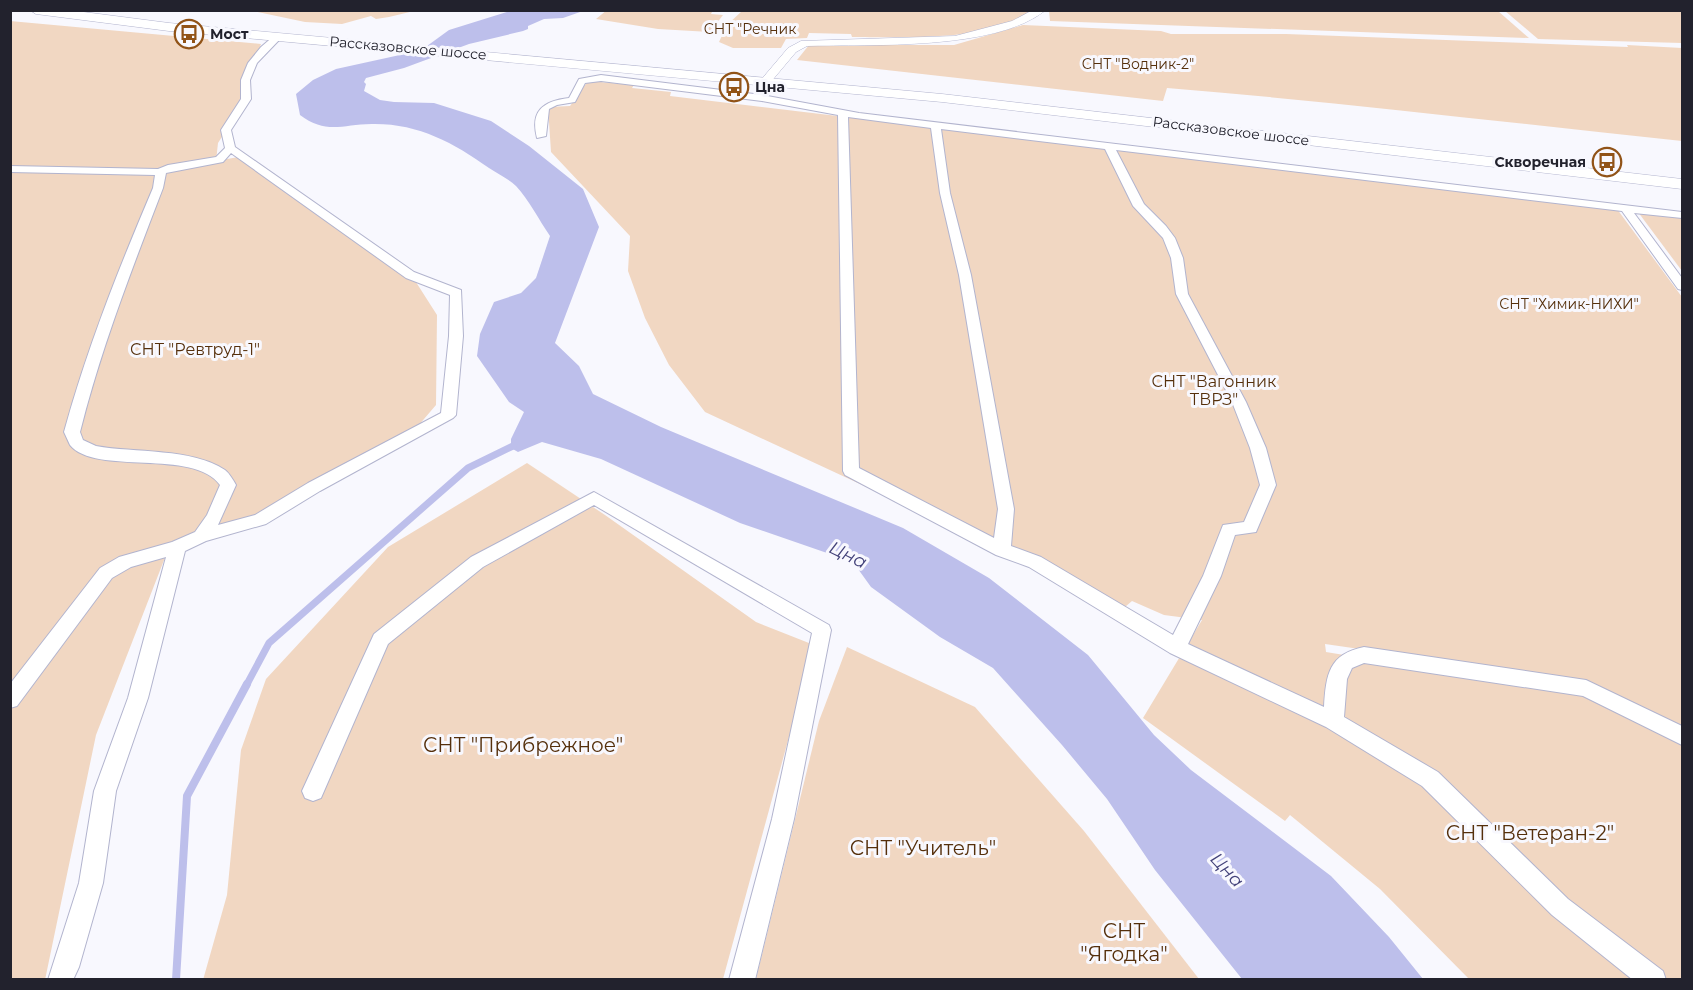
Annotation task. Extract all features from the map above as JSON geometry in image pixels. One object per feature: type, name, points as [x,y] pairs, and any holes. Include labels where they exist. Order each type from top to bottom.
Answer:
[{"type":"main road","name":"Рассказовское шоссе","points":[[36,10],[278,37],[954,99],[1683,184]]},
{"type":"main road","name":"Рассказовское шоссе","points":[[773,82],[980,97],[1683,179]]},
{"type":"street","points":[[773,82],[792,50],[805,43],[956,39],[1016,23],[1041,10]]},
{"type":"street","points":[[10,700],[106,573],[125,562],[177,547],[201,536],[260,520],[448,415],[456,336],[456,293],[410,275],[230,148],[226,129],[246,99],[244,90],[248,73],[258,53],[278,37]]},
{"type":"street","points":[[541,136],[544,107],[572,100],[582,81],[601,78],[762,98],[843,114],[1683,215]]},
{"type":"street","points":[[843,114],[851,471],[1002,550],[1035,562],[1177,647],[1334,721],[1430,778],[1560,907],[1654,980]]},
{"type":"street","points":[[936,124],[945,194],[967,286],[1006,509],[1002,550]]},
{"type":"street","points":[[1109,146],[1139,206],[1169,238],[1177,258],[1182,294],[1239,402],[1258,448],[1268,484],[1250,528],[1229,530],[1212,576],[1177,647]]},
{"type":"street","points":[[10,169],[160,172],[168,168],[219,160],[230,148]]},
{"type":"street","points":[[160,172],[158,188],[148,208],[89,369],[72,432],[77,443],[93,451],[187,463],[209,468],[222,474],[228,485],[215,517],[201,536]]},
{"type":"street","points":[[1625,208],[1683,285]]},
{"type":"street","points":[[313,791],[381,639],[477,562],[594,498],[822,630],[783,819],[742,980]]},
{"type":"street","points":[[60,980],[91,883],[105,791],[138,698],[177,547]]},
{"type":"street","points":[[1334,721],[1339,669],[1344,661],[1353,656],[1364,655],[1586,688],[1683,736]]},
{"type":"green space","points":[[414,10],[376,19],[371,16],[342,24],[305,22],[253,11]]},
{"type":"green space","name":"СНТ \"Речник","points":[[607,10],[713,10],[711,14],[723,15],[710,32],[658,29],[596,19]]},
{"type":"green space","name":"СНТ \"Речник","points":[[742,11],[1029,11],[1015,21],[995,28],[945,36],[852,37],[851,34],[809,33],[807,38],[786,39],[781,48],[733,48],[719,42],[727,25]]},
{"type":"green space","points":[[1049,11],[1498,11],[1529,38],[1050,21]]},
{"type":"green space","points":[[1505,11],[1682,11],[1682,43],[1538,39]]},
{"type":"green space","name":"СНТ \"Ревтруд-1\"","points":[[10,21],[261,44],[248,78],[246,99],[218,143],[216,161],[244,156],[414,279],[437,315],[436,405],[418,426],[279,516],[166,555],[96,735],[45,980],[10,979]]},
{"type":"green space","name":"СНТ \"Водник-2\"","points":[[1023,25],[1161,31],[1171,34],[1286,34],[1682,48],[1682,141],[1360,106],[1167,88],[1163,101],[797,60],[809,45],[954,45]]},
{"type":"green space","name":"СНТ \"Вагонник ТВРЗ\"","points":[[588,81],[634,85],[632,88],[671,92],[670,96],[1617,209],[1682,297],[1682,728],[1581,681],[1325,644],[1326,652],[1586,695],[1682,744],[1682,979],[1469,979],[1380,889],[1290,815],[1285,821],[1143,718],[1202,620],[1164,615],[1132,601],[1125,607],[705,412],[669,365],[645,318],[628,271],[630,236],[551,152],[548,107],[570,106]]},
{"type":"green space","points":[[1638,212],[1682,217],[1682,271]]},
{"type":"green space","name":"СНТ \"Прибрежное\"","points":[[527,463],[756,622],[814,645],[723,979],[203,980],[227,895],[241,750],[266,679],[388,547]]},
{"type":"green space","name":"СНТ \"Учитель\"","points":[[847,647],[975,707],[1084,831],[1199,979],[756,979],[819,721]]},
{"type":"water","name":"Цна","points":[[510,11],[583,11],[563,18],[544,19],[528,26],[528,29],[523,31],[469,44],[404,68],[366,78],[364,91],[380,100],[434,103],[491,121],[529,146],[583,189],[599,227],[555,343],[579,366],[593,394],[661,427],[903,528],[989,578],[1088,655],[1154,735],[1191,770],[1331,876],[1389,937],[1423,979],[1242,979],[1155,870],[1107,799],[993,668],[940,637],[871,587],[853,562],[740,523],[601,459],[542,442],[518,452],[511,448],[511,439],[524,412],[509,402],[477,356],[480,334],[494,302],[521,293],[536,278],[550,236],[516,186],[449,143],[406,127],[375,124],[336,127],[319,125],[300,115],[296,94],[313,80],[336,69],[409,53],[427,46],[449,30]]},
{"type":"waterway","points":[[513,446],[516,442]]},
{"type":"waterway","points":[[246,686],[269,643],[468,468],[513,446]]},
{"type":"waterway","points":[[176,980],[187,796],[247,684]]},
{"type":"place","name":"Мост","points":[[189,34]]},
{"type":"place","name":"Цна","points":[[734,87]]},
{"type":"place","name":"Скворечная","points":[[1607,162]]},
{"type":"park label","name":"СНТ \"Химик-НИХИ\"","points":[[1569,304]]},
{"type":"park label","name":"СНТ \"Ветеран-2\"","points":[[1530,833]]},
{"type":"park label","name":"СНТ \"Ягодка\"","points":[[1124,942]]}]
